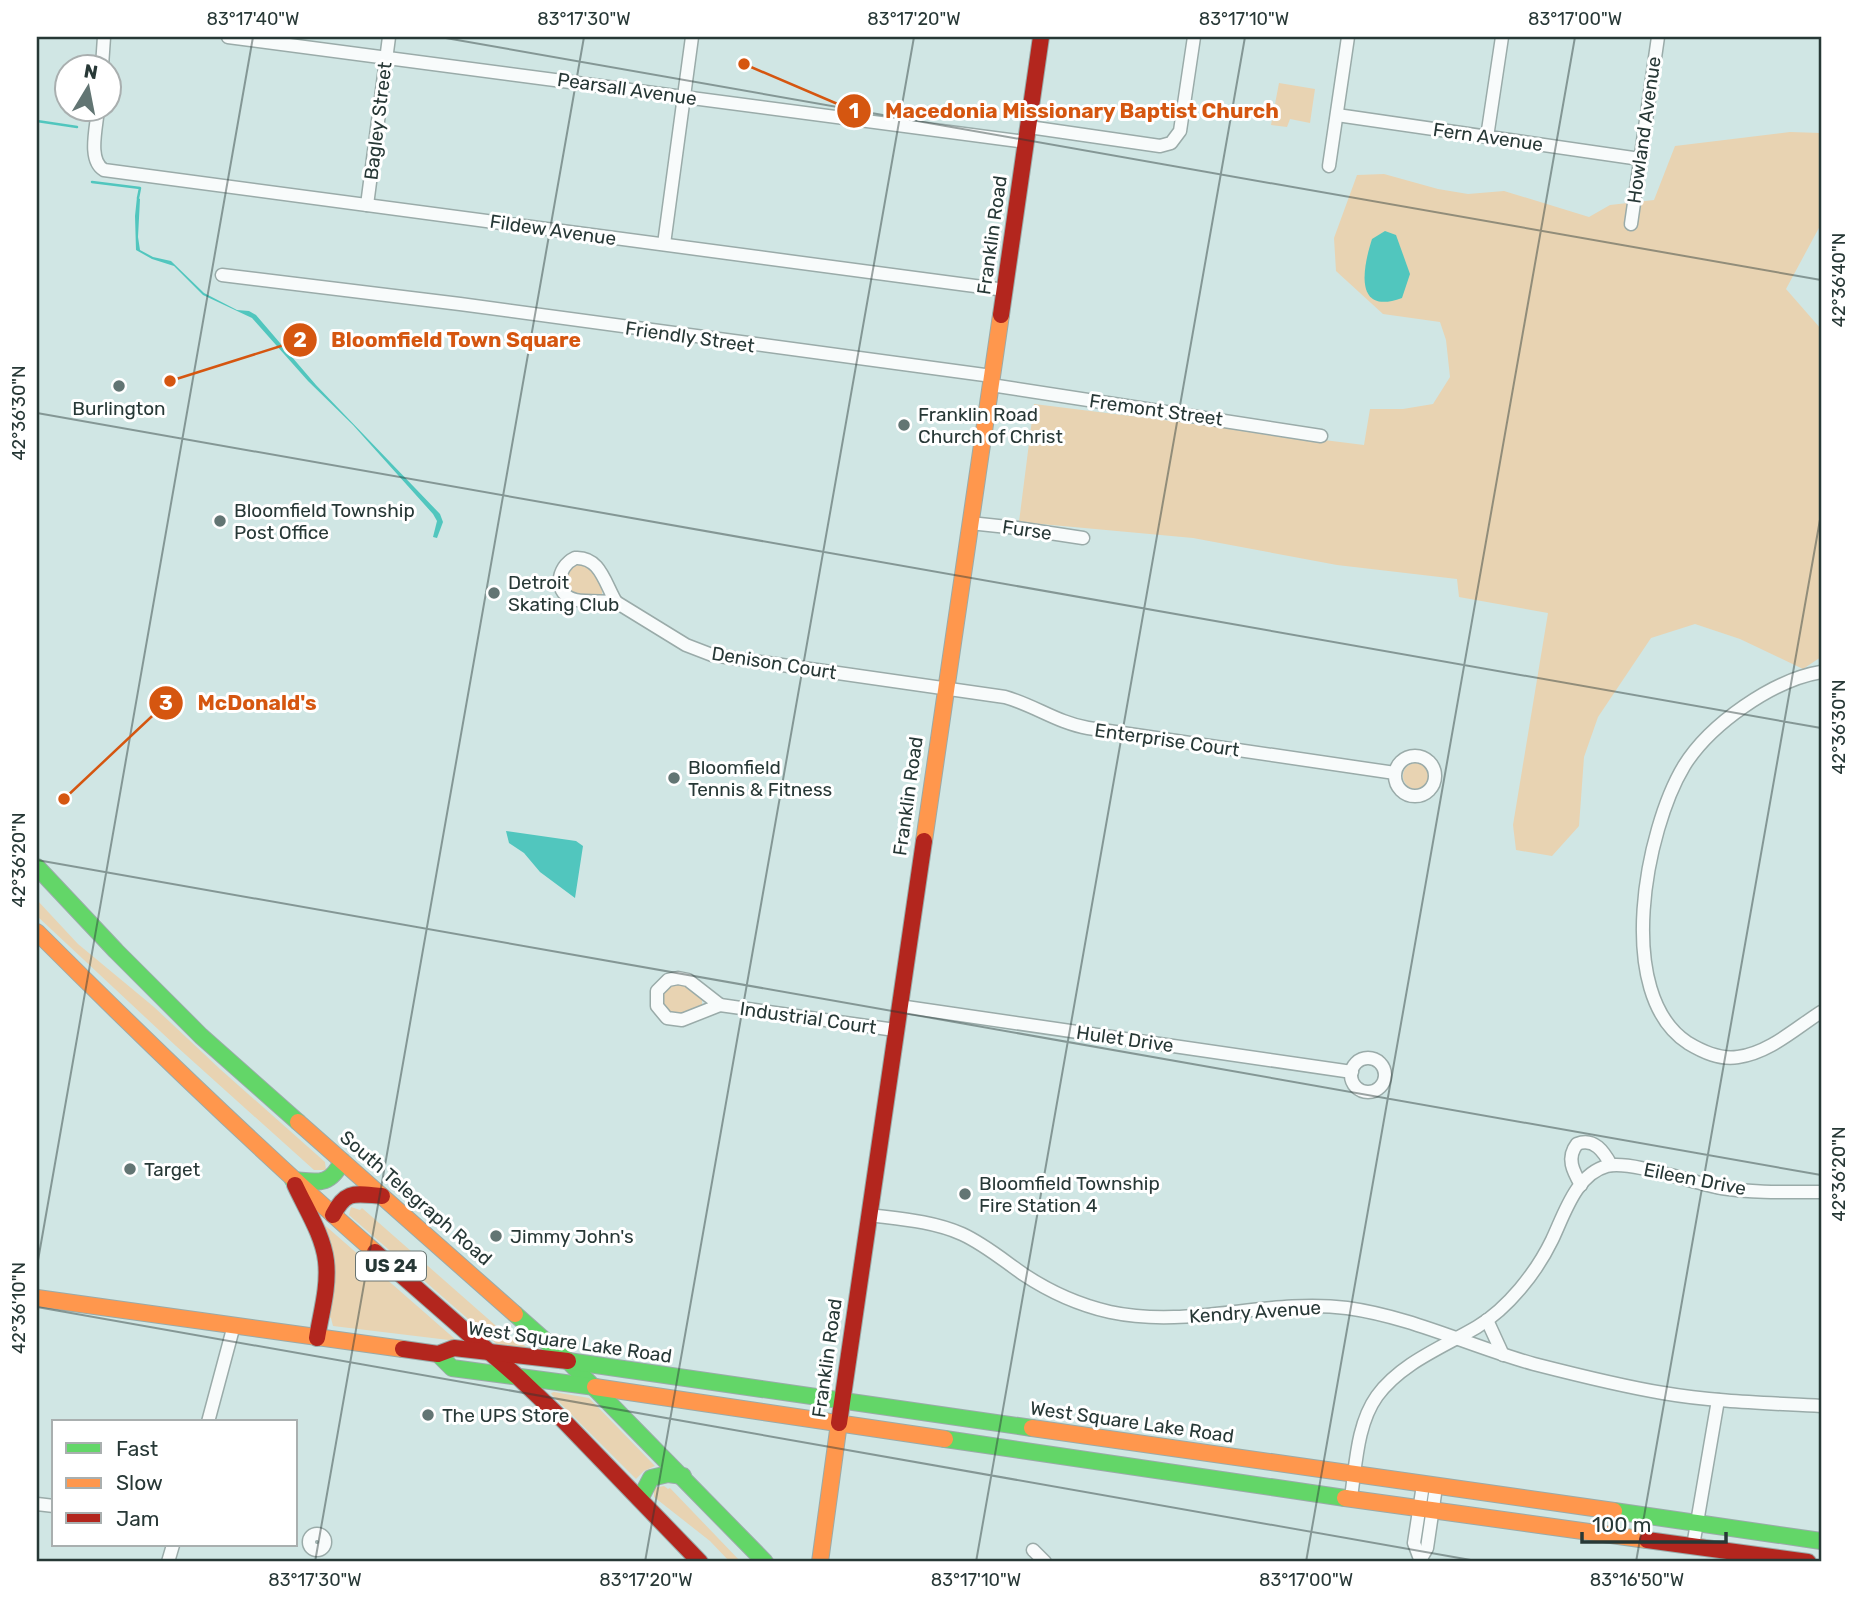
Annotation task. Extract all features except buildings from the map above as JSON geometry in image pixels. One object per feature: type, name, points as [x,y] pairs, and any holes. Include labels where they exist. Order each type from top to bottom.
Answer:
[{"type":"main road","name":"Franklin Road","points":[[820,1562],[1041,37]]},
{"type":"main road","name":"South Telegraph Road","points":[[37,867],[201,1036],[595,1387],[765,1562]]},
{"type":"main road","name":"US 24","points":[[37,932],[293,1180],[517,1377],[701,1562]]},
{"type":"main road","points":[[317,1338],[325,1287],[326,1260],[293,1180],[327,1181],[336,1175],[342,1161]]},
{"type":"main road","points":[[333,1215],[340,1201],[350,1194],[382,1196]]},
{"type":"main road","name":"West Square Lake Road","points":[[37,1298],[438,1354],[454,1348],[568,1362],[1821,1541]]},
{"type":"main road","name":"West Square Lake Road","points":[[438,1354],[452,1368],[1218,1480],[1808,1562]]},
{"type":"main road","points":[[640,1499],[651,1478],[668,1474],[683,1476]]},
{"type":"street","name":"Pearsall Avenue","points":[[228,37],[684,97],[1160,146],[1174,141],[1181,125],[1194,37]]},
{"type":"street","name":"Bagley Street","points":[[367,205],[389,37]]},
{"type":"street","points":[[664,244],[692,37]]},
{"type":"street","points":[[1329,166],[1348,37]]},
{"type":"street","points":[[1487,137],[1502,37]]},
{"type":"street","name":"Howland Avenue","points":[[1630,224],[1658,37]]},
{"type":"street","name":"Fern Avenue","points":[[1337,115],[1640,159]]},
{"type":"street","name":"Fildew Avenue","points":[[98,122],[94,156],[102,169],[1005,290]]},
{"type":"street","name":"Friendly Street","points":[[222,275],[460,304],[992,381]]},
{"type":"street","name":"Fremont Street","points":[[992,381],[1321,436]]},
{"type":"street","name":"Furse","points":[[970,523],[1083,538]]},
{"type":"street","name":"Denison Court","points":[[616,602],[598,566],[590,560],[575,558],[562,568],[559,583],[567,596],[581,601],[616,602],[686,645],[704,653],[945,688]]},
{"type":"street","points":[[1821,671],[1791,681],[1758,698],[1718,727],[1692,754],[1678,776],[1665,806],[1650,860],[1645,888],[1644,953],[1651,987],[1661,1012],[1673,1030],[1691,1045],[1713,1055],[1734,1058],[1754,1053],[1821,1012]]},
{"type":"street","name":"Enterprise Court","points":[[945,688],[1012,699],[1077,727],[1395,773]]},
{"type":"street","name":"Industrial Court","points":[[720,1005],[688,980],[678,978],[663,983],[656,996],[662,1015],[677,1020],[720,1005],[895,1030]]},
{"type":"street","name":"Hulet Drive","points":[[899,1006],[1352,1072]]},
{"type":"street","points":[[1351,1497],[1362,1428],[1377,1396],[1405,1369],[1487,1320],[1515,1294],[1535,1270],[1581,1185],[1597,1170],[1611,1165],[1602,1150],[1586,1141],[1577,1144],[1571,1157],[1581,1185]]},
{"type":"street","name":"Eileen Drive","points":[[1611,1165],[1629,1165],[1722,1188],[1821,1192]]},
{"type":"street","name":"Kendry Avenue","points":[[869,1215],[926,1222],[960,1233],[1054,1293],[1111,1312],[1165,1318],[1320,1305],[1381,1315],[1503,1355],[1633,1388],[1718,1400],[1821,1406]]},
{"type":"street","points":[[1487,1320],[1503,1355]]},
{"type":"street","points":[[209,1420],[234,1325]]},
{"type":"street","points":[[1693,1546],[1718,1400]]},
{"type":"street","points":[[1419,1561],[1414,1544],[1426,1508],[1429,1486]]},
{"type":"street","points":[[1034,1550],[1045,1562]]},
{"type":"shaded area","points":[[1279,83],[1315,89],[1310,123],[1290,119],[1287,127],[1271,125]]},
{"type":"shaded area","points":[[1790,132],[1821,133],[1821,224],[1786,289],[1821,329],[1821,657],[1803,669],[1740,639],[1695,624],[1651,638],[1598,717],[1584,757],[1579,826],[1552,856],[1516,850],[1513,825],[1548,613],[1459,597],[1457,579],[1337,565],[1193,538],[1019,522],[1034,404],[1364,445],[1370,409],[1403,409],[1433,404],[1450,377],[1446,340],[1440,322],[1383,314],[1336,271],[1334,238],[1357,175],[1384,174],[1468,194],[1504,191],[1589,217],[1610,205],[1654,200],[1675,146]]},
{"type":"shaded area","points":[[576,564],[585,564],[595,574],[602,586],[602,594],[578,594],[566,586],[566,573]]},
{"type":"shaded area","points":[[1416,763],[1425,767],[1429,776],[1425,785],[1416,789],[1407,785],[1403,776],[1407,767]]},
{"type":"shaded area","points":[[37,900],[78,944],[154,1007],[325,1162],[326,1170],[314,1170],[176,1046],[37,916]]},
{"type":"shaded area","points":[[675,983],[687,986],[702,999],[702,1005],[683,1014],[671,1014],[662,1005],[662,993]]},
{"type":"shaded area","points":[[351,1207],[360,1210],[362,1208],[503,1332],[530,1349],[499,1346],[349,1215]]},
{"type":"shaded area","points":[[320,1221],[457,1341],[333,1326],[329,1317]]},
{"type":"shaded area","points":[[554,1392],[589,1398],[655,1466],[636,1479],[552,1395]]},
{"type":"shaded area","points":[[654,1488],[670,1488],[741,1562],[730,1562],[710,1541],[654,1497]]},
{"type":"water","points":[[137,197],[140,199],[140,250],[153,257],[171,261],[204,293],[237,310],[256,315],[316,385],[440,514],[443,522],[437,538],[433,537],[437,521],[433,514],[252,318],[203,295],[174,266],[136,250]]},
{"type":"water","points":[[1385,231],[1396,235],[1410,274],[1402,298],[1386,302],[1375,300],[1365,286],[1366,263],[1372,239]]},
{"type":"water","points":[[506,831],[576,841],[583,846],[575,898],[540,872],[524,853],[509,843]]},
{"type":"waterway","points":[[37,121],[77,127]]},
{"type":"waterway","points":[[92,182],[140,188],[138,198]]},
{"type":"traffic: fast","points":[[37,867],[201,1036],[298,1122]]},
{"type":"traffic: fast","points":[[293,1180],[316,1182],[328,1179],[342,1161]]},
{"type":"traffic: fast","points":[[515,1314],[568,1361],[765,1562]]},
{"type":"traffic: fast","points":[[438,1354],[452,1368],[595,1387]]},
{"type":"traffic: fast","points":[[568,1361],[1032,1428]]},
{"type":"traffic: fast","points":[[945,1439],[1345,1498]]},
{"type":"traffic: fast","points":[[640,1499],[651,1478],[668,1474],[683,1476]]},
{"type":"traffic: fast","points":[[1614,1511],[1821,1541]]},
{"type":"traffic: slow","points":[[924,841],[1001,315]]},
{"type":"traffic: slow","points":[[37,932],[204,1095],[375,1252]]},
{"type":"traffic: slow","points":[[298,1122],[515,1314]]},
{"type":"traffic: slow","points":[[37,1298],[403,1349]]},
{"type":"traffic: slow","points":[[595,1387],[945,1439]]},
{"type":"traffic: slow","points":[[820,1562],[839,1423]]},
{"type":"traffic: slow","points":[[1032,1428],[1614,1511]]},
{"type":"traffic: slow","points":[[1345,1498],[1647,1540]]},
{"type":"traffic: jam","points":[[1001,315],[1041,37]]},
{"type":"traffic: jam","points":[[839,1423],[924,841]]},
{"type":"traffic: jam","points":[[295,1185],[318,1232],[326,1261],[326,1290],[317,1338]]},
{"type":"traffic: jam","points":[[333,1215],[347,1197],[358,1194],[382,1196]]},
{"type":"traffic: jam","points":[[375,1252],[518,1377],[700,1562]]},
{"type":"traffic: jam","points":[[403,1349],[438,1354],[454,1348],[568,1361]]},
{"type":"traffic: jam","points":[[1647,1540],[1808,1562]]},
{"type":"place","name":"Macedonia Missionary Baptist Church","points":[[744,64]]},
{"type":"place","name":"Bloomfield Town Square","points":[[170,381]]},
{"type":"place","name":"Burlington","points":[[119,386]]},
{"type":"place","name":"Franklin Road Church of Christ","points":[[904,425]]},
{"type":"place","name":"Bloomfield Township Post Office","points":[[220,521]]},
{"type":"place","name":"Detroit Skating Club","points":[[494,593]]},
{"type":"place","name":"Bloomfield Tennis & Fitness","points":[[674,778]]},
{"type":"place","name":"McDonald's","points":[[64,799]]},
{"type":"place","name":"Target","points":[[130,1169]]},
{"type":"place","name":"Bloomfield Township Fire Station 4","points":[[965,1194]]},
{"type":"place","name":"Jimmy John's","points":[[496,1236]]},
{"type":"place","name":"The UPS Store","points":[[428,1415]]}]
